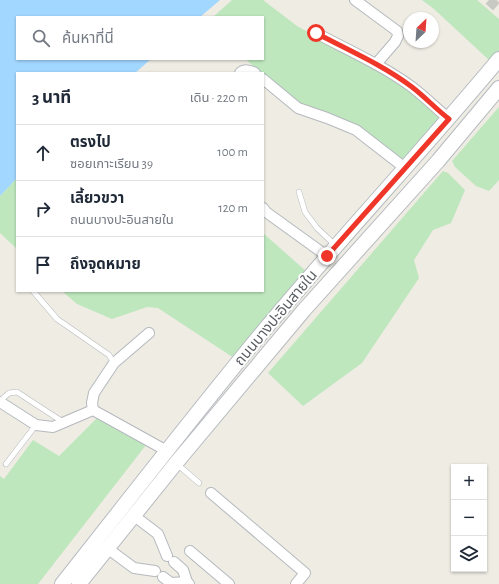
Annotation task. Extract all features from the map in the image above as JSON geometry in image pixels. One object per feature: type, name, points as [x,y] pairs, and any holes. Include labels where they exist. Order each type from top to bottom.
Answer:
[{"type":"main road","name":"ถนนบางปะอินสายใน","points":[[62,584],[256,340],[327,256],[449,119],[499,59]]},
{"type":"main road","name":"ถนนบางปะอินสายใน","points":[[78,584],[133,515],[304,310],[438,161],[499,88]]},
{"type":"street","points":[[355,0],[397,31],[398,36],[396,42],[376,64]]},
{"type":"street","points":[[316,33],[376,64],[412,87],[449,119]]},
{"type":"street","points":[[240,72],[248,70],[253,72]]},
{"type":"street","points":[[264,80],[298,108],[356,130],[405,168]]},
{"type":"street","points":[[264,209],[327,256]]},
{"type":"street","points":[[93,410],[92,403],[94,393],[114,363],[149,333]]},
{"type":"street","points":[[0,401],[36,425],[53,426],[93,410]]},
{"type":"street","points":[[93,410],[167,451]]},
{"type":"street","points":[[211,493],[305,574],[296,584]]},
{"type":"street","points":[[107,548],[134,568],[159,574],[171,583],[188,583],[183,570],[171,559],[158,534],[133,515]]},
{"type":"street","points":[[190,551],[229,584]]},
{"type":"lane","points":[[299,192],[305,212],[317,228],[336,246]]},
{"type":"lane","points":[[34,292],[57,319],[110,356],[114,363]]},
{"type":"lane","points":[[0,401],[9,393],[17,392],[63,422]]},
{"type":"lane","points":[[6,464],[36,425]]},
{"type":"lane","points":[[176,463],[199,483]]},
{"type":"green space","points":[[232,0],[263,0],[297,26],[407,86],[442,115],[441,120],[405,160],[401,160],[302,105],[264,74],[264,72],[261,72],[246,60],[264,60],[264,16],[214,16]]},
{"type":"green space","points":[[422,0],[477,0],[499,19],[499,52],[493,59],[489,60],[434,9]]},
{"type":"green space","points":[[499,107],[499,180],[489,191],[476,186],[455,167],[452,161]]},
{"type":"green space","points":[[443,171],[448,173],[465,190],[451,223],[433,230],[414,260],[419,278],[362,363],[303,406],[268,373]]},
{"type":"green space","points":[[16,179],[16,248],[0,233],[0,196]]},
{"type":"green space","points":[[264,234],[307,272],[234,358],[158,308],[147,307],[112,319],[77,304],[63,292],[264,292]]},
{"type":"green space","points":[[97,418],[146,445],[38,584],[0,584],[0,476],[4,479],[33,440],[59,456]]},
{"type":"water","points":[[0,0],[220,0],[201,16],[16,16],[16,60],[150,60],[136,72],[16,72],[16,179],[0,196]]},
{"type":"tunnel","points":[[489,0],[499,9]]},
{"type":"route","points":[[316,33],[396,76],[412,87],[449,119],[327,256]]}]
